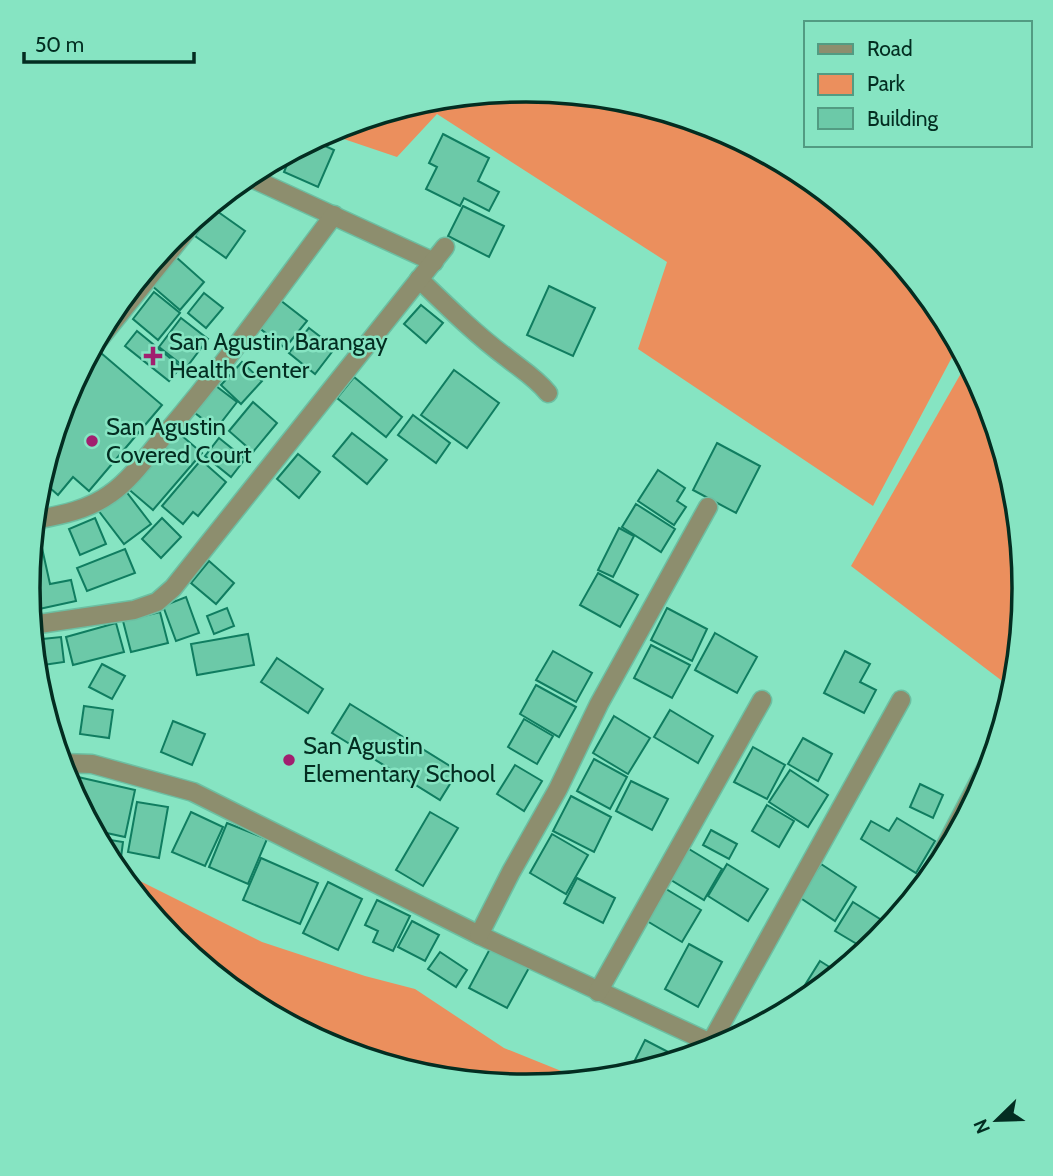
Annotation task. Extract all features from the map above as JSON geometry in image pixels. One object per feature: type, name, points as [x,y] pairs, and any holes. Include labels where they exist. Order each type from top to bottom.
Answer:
[{"type":"street","points":[[260,182],[433,262]]},
{"type":"street","points":[[45,518],[96,503],[131,475],[219,367],[334,215]]},
{"type":"street","points":[[41,624],[134,610],[157,602],[173,588],[445,247]]},
{"type":"street","points":[[419,279],[457,317],[536,378],[548,393]]},
{"type":"street","points":[[479,935],[558,789],[599,704],[709,508]]},
{"type":"street","points":[[598,992],[762,700]]},
{"type":"street","points":[[722,1033],[901,701]]},
{"type":"street","points":[[73,763],[92,764],[193,792],[479,935],[703,1041]]},
{"type":"green space","points":[[526,102],[621,111],[683,128],[742,152],[770,167],[823,202],[847,222],[892,267],[931,318],[953,355],[873,506],[638,349],[667,262],[437,114],[397,157],[342,138],[401,118],[432,111]]},
{"type":"green space","points":[[962,371],[987,432],[1009,525],[1012,620],[1003,682],[851,566]]},
{"type":"green space","points":[[138,880],[262,942],[365,976],[415,989],[504,1048],[565,1072],[495,1073],[432,1065],[370,1048],[311,1024],[230,974],[183,932]]},
{"type":"building","points":[[443,134],[489,158],[478,181],[499,192],[489,211],[464,198],[460,206],[426,189],[437,167],[429,163]]},
{"type":"building","points":[[325,146],[334,150],[318,187],[284,172],[287,165]]},
{"type":"building","points":[[463,206],[504,226],[489,257],[448,236]]},
{"type":"building","points":[[218,212],[245,231],[226,258],[195,236]]},
{"type":"building","points":[[176,257],[204,282],[180,310],[151,285]]},
{"type":"building","points":[[549,286],[595,308],[573,356],[527,335]]},
{"type":"building","points":[[154,292],[180,313],[158,340],[133,319]]},
{"type":"building","points":[[204,293],[223,308],[206,328],[188,313]]},
{"type":"building","points":[[280,300],[307,321],[285,348],[258,327]]},
{"type":"building","points":[[421,305],[443,323],[426,343],[404,324]]},
{"type":"building","points":[[181,318],[208,339],[186,368],[159,347]]},
{"type":"building","points":[[309,328],[335,348],[315,374],[289,353]]},
{"type":"building","name":"San Agustin Barangay Health Center","points":[[137,331],[181,367],[169,381],[125,346]]},
{"type":"building","name":"San Agustin Covered Court","points":[[100,354],[162,405],[89,491],[73,477],[58,495],[51,489],[57,462],[77,402]]},
{"type":"building","points":[[242,362],[262,381],[241,404],[221,385]]},
{"type":"building","points":[[454,370],[499,403],[467,448],[421,415]]},
{"type":"building","points":[[354,377],[402,417],[386,437],[337,398]]},
{"type":"building","points":[[212,383],[237,402],[216,429],[191,410]]},
{"type":"building","points":[[253,402],[277,423],[253,452],[229,431]]},
{"type":"building","points":[[413,415],[450,443],[436,463],[398,435]]},
{"type":"building","points":[[174,429],[202,453],[153,510],[126,487]]},
{"type":"building","points":[[352,433],[387,460],[367,484],[333,456]]},
{"type":"building","points":[[219,438],[245,459],[231,477],[205,456]]},
{"type":"building","points":[[717,443],[760,466],[736,513],[693,490]]},
{"type":"building","points":[[298,454],[320,472],[299,498],[277,479]]},
{"type":"building","points":[[201,460],[226,482],[198,516],[193,512],[183,524],[162,506]]},
{"type":"building","points":[[658,470],[685,488],[677,501],[686,507],[674,525],[638,501]]},
{"type":"building","points":[[125,490],[151,524],[124,544],[98,510]]},
{"type":"building","points":[[636,504],[675,529],[661,552],[622,527]]},
{"type":"building","points":[[95,518],[106,544],[80,555],[69,529]]},
{"type":"building","points":[[162,518],[181,537],[161,558],[142,539]]},
{"type":"building","points":[[619,528],[634,536],[613,577],[598,570]]},
{"type":"building","points":[[42,547],[50,584],[71,580],[76,601],[41,609]]},
{"type":"building","points":[[125,549],[135,573],[87,591],[77,568]]},
{"type":"building","points":[[209,561],[234,583],[216,604],[191,583]]},
{"type":"building","points":[[598,573],[638,595],[620,627],[580,605]]},
{"type":"building","points":[[186,597],[199,633],[176,641],[163,606]]},
{"type":"building","points":[[227,608],[234,626],[214,634],[207,616]]},
{"type":"building","points":[[667,608],[707,629],[692,661],[651,640]]},
{"type":"building","points":[[160,612],[168,643],[131,652],[123,621]]},
{"type":"building","points":[[116,623],[124,652],[73,665],[66,637]]},
{"type":"building","points":[[715,633],[757,657],[737,693],[695,670]]},
{"type":"building","points":[[248,634],[254,665],[197,675],[191,644]]},
{"type":"building","points":[[61,637],[64,662],[47,664],[43,639]]},
{"type":"building","points":[[651,645],[690,665],[672,698],[634,678]]},
{"type":"building","points":[[553,651],[592,673],[576,702],[536,680]]},
{"type":"building","points":[[845,651],[870,664],[860,682],[876,690],[864,713],[824,693]]},
{"type":"building","points":[[277,658],[323,689],[308,713],[261,682]]},
{"type":"building","points":[[102,664],[125,676],[112,699],[89,687]]},
{"type":"building","points":[[536,685],[576,707],[559,737],[520,714]]},
{"type":"building","points":[[350,704],[458,771],[440,800],[332,733]]},
{"type":"building","points":[[84,706],[113,710],[109,738],[80,734]]},
{"type":"building","points":[[670,710],[713,736],[698,763],[654,737]]},
{"type":"building","points":[[614,716],[650,738],[628,774],[593,753]]},
{"type":"building","points":[[524,719],[553,736],[537,764],[508,747]]},
{"type":"building","points":[[173,721],[205,734],[192,765],[161,752]]},
{"type":"building","points":[[803,738],[832,754],[818,781],[788,764]]},
{"type":"building","points":[[753,747],[785,765],[767,799],[734,782]]},
{"type":"building","points":[[594,759],[627,777],[610,809],[577,791]]},
{"type":"building","points":[[515,765],[542,781],[524,811],[497,794]]},
{"type":"building","points":[[790,770],[828,795],[808,827],[769,802]]},
{"type":"building","points":[[78,777],[135,790],[125,837],[106,833]]},
{"type":"building","points":[[631,781],[668,799],[652,830],[616,811]]},
{"type":"building","points":[[920,784],[943,795],[933,818],[910,807]]},
{"type":"building","points":[[571,796],[611,817],[594,852],[553,831]]},
{"type":"building","points":[[137,802],[168,807],[159,858],[128,852]]},
{"type":"building","points":[[767,805],[794,821],[779,847],[752,831]]},
{"type":"building","points":[[191,812],[223,827],[205,866],[172,852]]},
{"type":"building","points":[[430,812],[458,828],[423,886],[396,870]]},
{"type":"building","points":[[897,818],[935,841],[916,873],[861,839],[871,821],[889,831]]},
{"type":"building","points":[[227,823],[267,839],[248,884],[209,867]]},
{"type":"building","points":[[711,830],[737,844],[729,859],[703,845]]},
{"type":"building","points":[[552,834],[588,855],[566,894],[530,873]]},
{"type":"building","points":[[111,840],[123,842],[121,857]]},
{"type":"building","points":[[684,846],[722,869],[704,900],[666,877]]},
{"type":"building","points":[[261,858],[318,883],[300,924],[243,900]]},
{"type":"building","points":[[727,864],[768,889],[748,921],[708,896]]},
{"type":"building","points":[[821,864],[856,887],[835,921],[799,897]]},
{"type":"building","points":[[577,878],[615,898],[603,923],[564,903]]},
{"type":"building","points":[[328,882],[362,899],[338,950],[303,933]]},
{"type":"building","points":[[666,889],[701,910],[682,942],[647,921]]},
{"type":"building","points":[[377,900],[410,916],[393,951],[373,942],[378,931],[365,925]]},
{"type":"building","points":[[853,902],[881,920],[857,944],[835,931]]},
{"type":"building","points":[[412,921],[439,935],[425,961],[398,947]]},
{"type":"building","points":[[689,944],[722,962],[698,1007],[665,989]]},
{"type":"building","points":[[492,945],[530,966],[507,1008],[469,988]]},
{"type":"building","points":[[440,952],[467,970],[456,987],[428,969]]},
{"type":"building","points":[[820,961],[831,968],[823,974],[803,988]]},
{"type":"building","points":[[645,1040],[669,1052],[652,1058],[634,1062]]},
{"type":"place","name":"San Agustin Barangay Health Center","points":[[153,356]]},
{"type":"place","name":"San Agustin Covered Court","points":[[92,441]]},
{"type":"place","name":"San Agustin Elementary School","points":[[289,760]]}]
